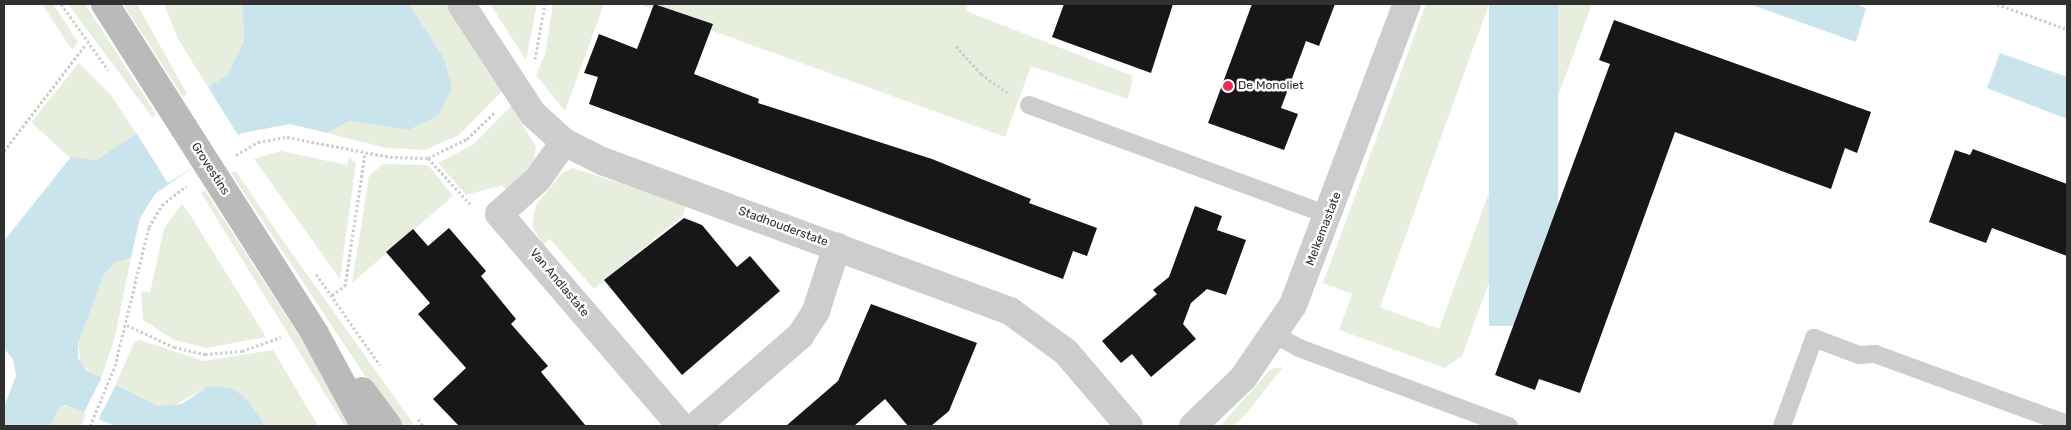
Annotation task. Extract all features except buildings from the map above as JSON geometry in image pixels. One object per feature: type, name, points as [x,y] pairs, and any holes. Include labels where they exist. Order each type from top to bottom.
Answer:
[{"type":"main road","name":"Grovestins","points":[[105,4],[169,106],[206,182],[315,334],[388,426]]},
{"type":"main road","name":"Grovestins","points":[[315,334],[365,426]]},
{"type":"street","name":"Stadhouderstate","points":[[461,4],[533,114],[564,142],[602,161],[990,302],[1028,321],[1066,352],[1129,426]]},
{"type":"street","name":"Melkemastate","points":[[1193,426],[1243,378],[1294,306],[1330,216],[1407,4]]},
{"type":"street","points":[[506,208],[538,179],[564,142]]},
{"type":"street","name":"Van Andlastate","points":[[506,208],[500,214],[681,426]]},
{"type":"street","points":[[696,426],[800,336],[816,311],[837,246]]},
{"type":"lane","points":[[1029,105],[1330,216]]},
{"type":"lane","points":[[1274,334],[1299,348],[1509,426]]},
{"type":"lane","points":[[1782,426],[1814,338],[1859,355],[1875,354],[2067,424]]},
{"type":"path","points":[[4,152],[86,44],[61,4]]},
{"type":"path","points":[[233,156],[258,142],[286,137],[365,153],[428,158],[466,139],[516,88],[538,51],[544,4]]},
{"type":"path","points":[[1997,4],[2067,29]]},
{"type":"path","points":[[956,46],[991,82],[1029,105]]},
{"type":"path","points":[[332,295],[345,286],[365,153]]},
{"type":"path","points":[[428,158],[468,206],[498,198],[506,208]]},
{"type":"path","points":[[90,426],[115,366],[128,325],[155,214],[170,196],[206,182]]},
{"type":"path","points":[[314,271],[385,372]]},
{"type":"path","points":[[128,325],[174,347],[205,354],[242,352],[274,340]]},
{"type":"path","points":[[412,411],[423,426]]},
{"type":"green space","points":[[42,4],[53,4],[78,42],[72,50]]},
{"type":"green space","points":[[68,4],[85,4],[156,114],[152,117]]},
{"type":"green space","points":[[123,4],[137,4],[187,94],[183,97]]},
{"type":"green space","points":[[164,4],[242,4],[244,41],[227,75],[209,89],[178,39]]},
{"type":"green space","points":[[409,4],[445,4],[502,91],[459,135],[425,150],[386,148],[327,133],[349,121],[408,130],[444,58]]},
{"type":"green space","points":[[490,4],[537,4],[526,60]]},
{"type":"green space","points":[[553,4],[604,4],[565,111],[536,75],[545,54]]},
{"type":"green space","points":[[639,4],[968,4],[966,11],[1133,76],[1128,99],[1031,66],[1005,137]]},
{"type":"green space","points":[[1426,4],[1489,4],[1380,307],[1439,329],[1558,4],[1592,4],[1462,356],[1445,368],[1339,330],[1352,294],[1323,283]]},
{"type":"green space","points":[[79,63],[111,95],[137,135],[96,160],[70,158],[31,122]]},
{"type":"green space","points":[[511,106],[536,147],[534,164],[506,190],[502,185],[466,195],[438,163],[474,144]]},
{"type":"green space","points":[[281,151],[347,165],[349,157],[356,163],[340,279],[254,159]]},
{"type":"green space","points":[[383,164],[428,165],[453,196],[352,283],[369,176]]},
{"type":"green space","points":[[573,168],[687,205],[683,215],[594,289],[550,239],[543,245],[532,225],[536,205],[562,173]]},
{"type":"green space","points":[[236,171],[279,235],[415,426],[398,426],[231,173]]},
{"type":"green space","points":[[205,190],[357,426],[345,426],[201,193]]},
{"type":"green space","points":[[182,204],[266,337],[207,348],[174,340],[143,320],[141,291],[150,293],[164,228]]},
{"type":"green space","points":[[131,258],[115,337],[101,379],[81,365],[78,343],[105,273],[116,262]]},
{"type":"green space","points":[[140,340],[204,361],[273,350],[318,426],[265,426],[249,401],[209,386],[171,407],[158,406],[115,386],[134,343]]},
{"type":"green space","points":[[1283,367],[1246,414],[1233,426],[1220,426],[1271,369]]},
{"type":"green space","points":[[72,405],[87,412],[81,426],[50,426],[58,408]]},
{"type":"water","points":[[242,4],[409,4],[444,58],[452,87],[438,116],[408,130],[349,121],[327,133],[290,124],[242,133],[155,194],[140,218],[131,258],[116,262],[105,273],[78,343],[78,358],[86,370],[158,406],[182,404],[208,386],[232,388],[249,401],[265,426],[115,426],[66,405],[58,409],[50,426],[4,426],[4,407],[16,376],[13,359],[4,349],[4,241],[71,157],[96,160],[227,75],[244,41]]},
{"type":"water","points":[[1489,4],[1558,4],[1558,326],[1489,326]]},
{"type":"water","points":[[1749,4],[1855,4],[1866,8],[1856,42]]},
{"type":"water","points":[[2000,53],[2067,77],[2067,119],[1987,88]]},
{"type":"pier","points":[[208,87],[240,138],[168,183],[136,132]]},
{"type":"pier","points":[[102,377],[116,384],[98,420],[84,413]]},
{"type":"place","name":"De Monoliet","points":[[1228,86]]}]
